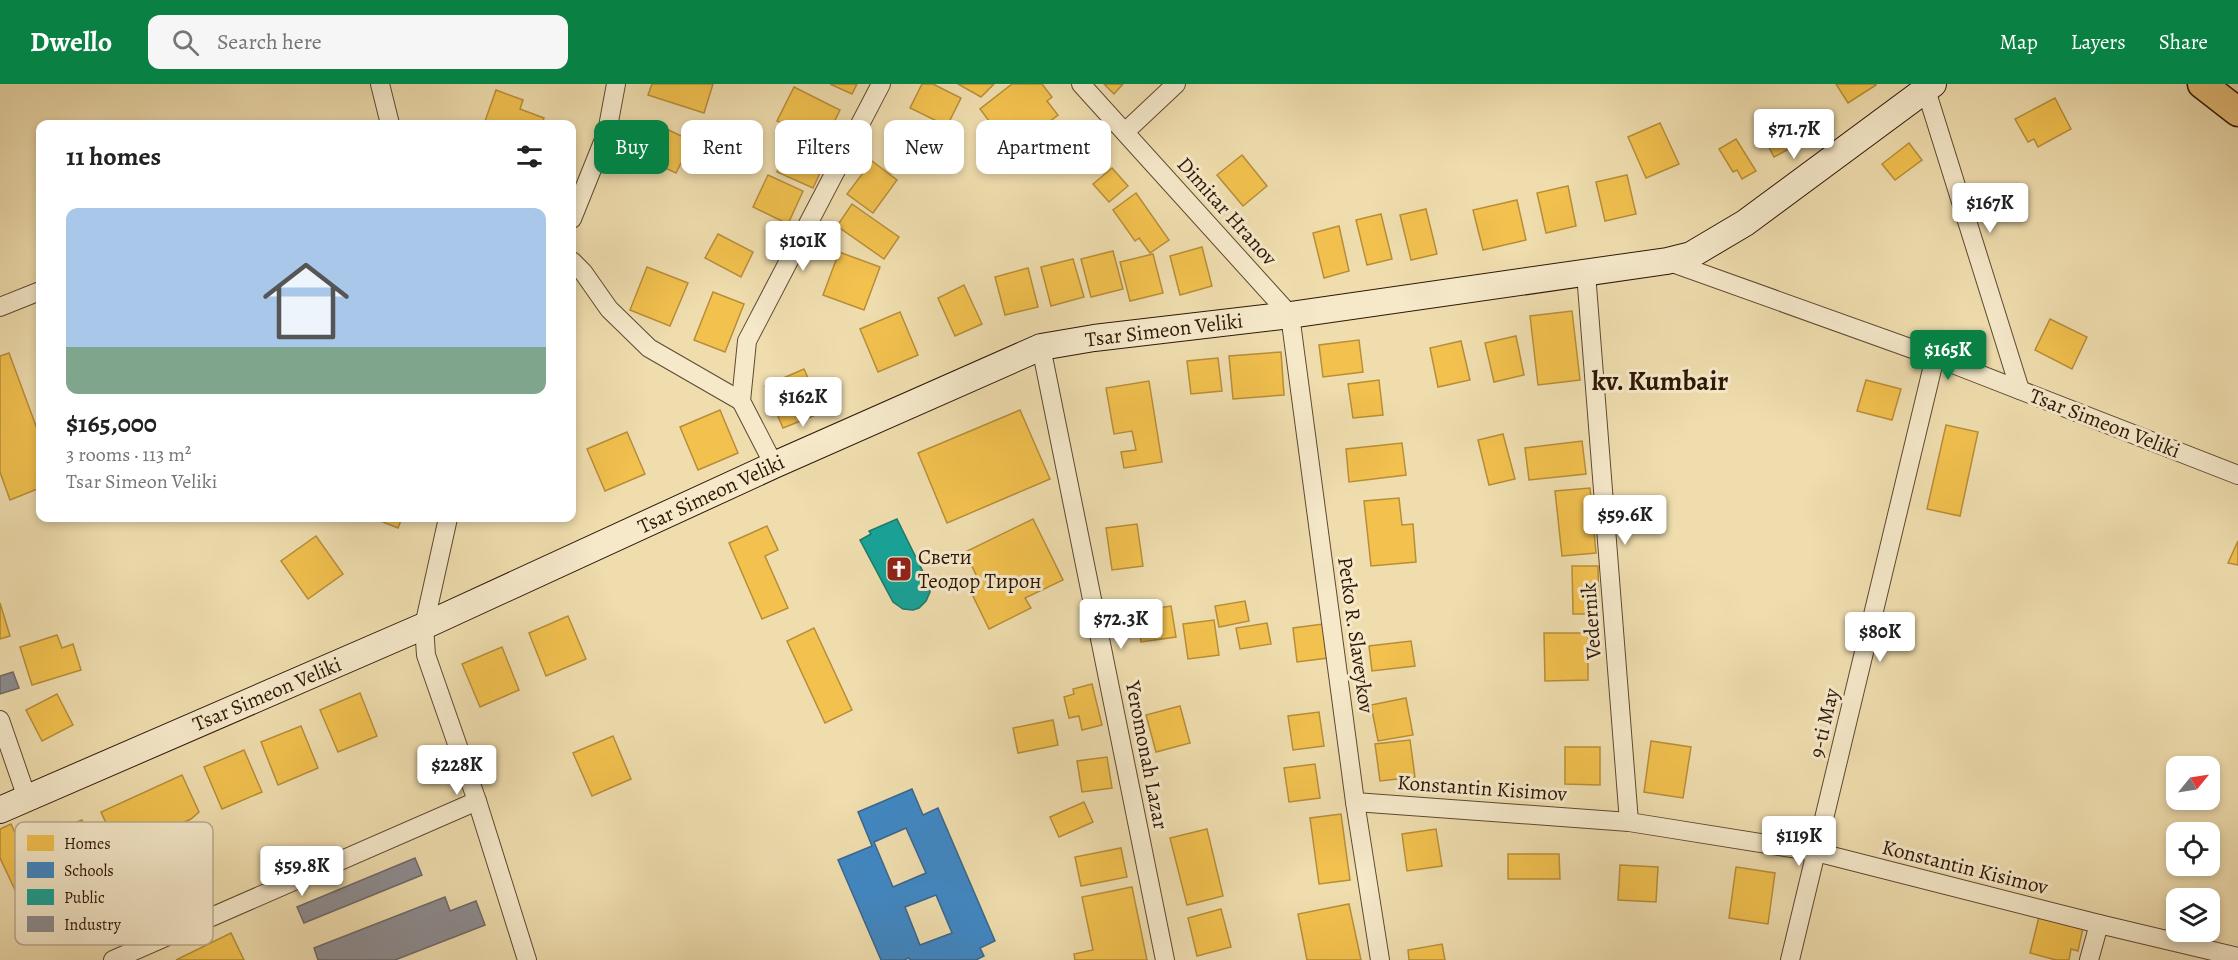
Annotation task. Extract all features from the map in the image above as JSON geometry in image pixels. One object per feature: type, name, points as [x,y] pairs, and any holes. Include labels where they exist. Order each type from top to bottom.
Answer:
[{"type":"main road","points":[[2202,84],[2238,112]]},
{"type":"main road","name":"Tsar Simeon Veliki","points":[[0,810],[424,626],[774,465],[1041,347],[1094,338],[1290,315],[1667,261],[1691,255],[1744,223],[1930,87]]},
{"type":"street","points":[[380,84],[389,120]]},
{"type":"street","points":[[576,209],[607,132],[616,84]]},
{"type":"street","points":[[741,401],[747,341],[881,84]]},
{"type":"street","name":"Dimitar Hranov","points":[[1081,84],[1290,315]]},
{"type":"street","points":[[1125,132],[1176,84]]},
{"type":"street","points":[[1930,87],[2020,390]]},
{"type":"street","name":"Tsar Simeon Veliki","points":[[1667,261],[1935,357],[2238,475]]},
{"type":"street","points":[[576,265],[609,309],[649,348],[741,401],[774,465]]},
{"type":"street","name":"Vedernik","points":[[1586,273],[1629,822]]},
{"type":"street","points":[[0,307],[36,293]]},
{"type":"street","name":"Petko R. Slaveykov","points":[[1290,315],[1355,802],[1380,960]]},
{"type":"street","name":"Yeromonah Lazar","points":[[1041,347],[1165,960]]},
{"type":"street","name":"9-ti May","points":[[1790,960],[1935,357]]},
{"type":"street","points":[[447,522],[424,626],[426,655],[477,801],[527,960]]},
{"type":"street","points":[[0,720],[27,798]]},
{"type":"street","points":[[213,916],[477,801]]},
{"type":"street","name":"Konstantin Kisimov","points":[[1355,802],[1629,822],[1816,852],[2238,957]]},
{"type":"street","points":[[2090,960],[2099,924]]},
{"type":"street","points":[[113,960],[147,945]]},
{"type":"building: Homes","points":[[652,84],[713,84],[704,113],[648,95]]},
{"type":"building: Homes","points":[[830,84],[857,84],[852,94]]},
{"type":"building: Homes","points":[[922,84],[933,84],[961,98],[950,120],[935,120],[910,108]]},
{"type":"building: Homes","points":[[958,84],[994,84],[981,97]]},
{"type":"building: Homes","points":[[1012,84],[1042,84],[1052,97],[1047,101],[1058,115],[1052,120],[988,120],[980,109]]},
{"type":"building: Homes","points":[[1104,84],[1123,84],[1114,94]]},
{"type":"building: Homes","points":[[1836,84],[1876,84],[1876,85],[1848,103]]},
{"type":"building: Homes","points":[[794,87],[840,110],[835,120],[778,120]]},
{"type":"building: Homes","points":[[496,90],[523,100],[520,109],[544,118],[543,120],[485,120]]},
{"type":"building: Homes","points":[[2055,98],[2071,129],[2038,147],[2034,139],[2028,142],[2015,119]]},
{"type":"building: Homes","points":[[1792,118],[1804,141],[1774,157],[1762,134]]},
{"type":"building: Homes","points":[[1660,123],[1679,164],[1646,178],[1628,137]]},
{"type":"building: Homes","points":[[669,130],[681,136],[681,163],[676,173],[669,170]]},
{"type":"building: Homes","points":[[1736,139],[1756,171],[1742,179],[1737,170],[1733,172],[1719,149]]},
{"type":"building: Homes","points":[[1909,143],[1922,160],[1895,180],[1882,164]]},
{"type":"building: Homes","points":[[1242,155],[1267,186],[1243,206],[1217,175]]},
{"type":"building: Homes","points":[[872,161],[884,170],[884,174],[889,174],[897,180],[873,213],[847,194],[862,174],[872,174]]},
{"type":"building: Homes","points":[[1111,169],[1128,186],[1109,202],[1093,184],[1105,174],[1111,174]]},
{"type":"building: Homes","points":[[782,174],[820,174],[813,188]]},
{"type":"building: Homes","points":[[768,175],[803,191],[788,224],[753,207]]},
{"type":"building: Homes","points":[[1627,175],[1636,214],[1605,221],[1596,182]]},
{"type":"building: Homes","points":[[1568,186],[1576,226],[1546,233],[1537,193]]},
{"type":"building: Homes","points":[[1136,193],[1169,240],[1150,253],[1139,238],[1135,241],[1113,210]]},
{"type":"building: Homes","points":[[1517,200],[1526,240],[1483,250],[1473,210]]},
{"type":"building: Homes","points":[[852,204],[899,237],[884,259],[837,226]]},
{"type":"building: Homes","points":[[1426,209],[1437,254],[1411,260],[1400,215]]},
{"type":"building: Homes","points":[[1381,214],[1392,259],[1367,265],[1356,220]]},
{"type":"building: Homes","points":[[1339,226],[1349,271],[1324,278],[1313,233]]},
{"type":"building: Homes","points":[[718,234],[753,252],[741,277],[705,258]]},
{"type":"building: Homes","points":[[1202,247],[1212,286],[1180,295],[1170,256]]},
{"type":"building: Homes","points":[[1113,251],[1123,289],[1091,297],[1081,259]]},
{"type":"building: Homes","points":[[839,252],[880,267],[864,310],[823,295]]},
{"type":"building: Homes","points":[[1153,254],[1163,293],[1130,301],[1120,262]]},
{"type":"building: Homes","points":[[1073,259],[1084,297],[1051,306],[1041,267]]},
{"type":"building: Homes","points":[[647,267],[688,283],[670,326],[630,310]]},
{"type":"building: Homes","points":[[1028,268],[1038,307],[1005,315],[995,277]]},
{"type":"building: Homes","points":[[964,285],[982,324],[955,336],[938,298]]},
{"type":"building: Homes","points":[[713,292],[744,304],[725,352],[694,340]]},
{"type":"building: Homes","points":[[1572,311],[1580,380],[1538,385],[1530,316]]},
{"type":"building: Homes","points":[[900,312],[918,355],[878,372],[860,329]]},
{"type":"building: Homes","points":[[2050,319],[2087,337],[2072,369],[2035,350]]},
{"type":"building: Homes","points":[[1516,336],[1524,375],[1494,382],[1485,343]]},
{"type":"building: Homes","points":[[1359,340],[1363,372],[1323,377],[1319,345]]},
{"type":"building: Homes","points":[[1461,341],[1470,380],[1438,387],[1430,348]]},
{"type":"building: Homes","points":[[1281,352],[1284,395],[1233,399],[1229,356]]},
{"type":"building: Homes","points":[[9,353],[36,426],[36,490],[10,500],[0,472],[0,356]]},
{"type":"building: Homes","points":[[1218,358],[1222,391],[1191,394],[1187,361]]},
{"type":"building: Homes","points":[[804,369],[823,412],[783,428],[765,386]]},
{"type":"building: Homes","points":[[1379,380],[1383,415],[1353,418],[1348,384]]},
{"type":"building: Homes","points":[[1866,380],[1901,389],[1892,420],[1857,411]]},
{"type":"building: Homes","points":[[1149,381],[1162,462],[1124,468],[1121,452],[1136,450],[1132,431],[1114,434],[1106,388]]},
{"type":"building: Homes","points":[[720,410],[738,453],[698,470],[680,427]]},
{"type":"building: Homes","points":[[1020,410],[1050,479],[947,523],[918,453]]},
{"type":"building: Homes","points":[[1946,425],[1978,432],[1960,516],[1927,509]]},
{"type":"building: Homes","points":[[627,432],[645,474],[605,491],[587,449]]},
{"type":"building: Homes","points":[[1503,434],[1515,479],[1489,485],[1478,440]]},
{"type":"building: Homes","points":[[1582,441],[1586,474],[1529,480],[1525,448]]},
{"type":"building: Homes","points":[[1402,443],[1406,475],[1349,482],[1346,449]]},
{"type":"building: Homes","points":[[1590,488],[1596,553],[1562,556],[1555,491]]},
{"type":"building: Homes","points":[[1399,498],[1402,525],[1413,524],[1416,562],[1371,566],[1364,501]]},
{"type":"building: Homes","points":[[1033,519],[1063,580],[1025,598],[1031,608],[989,629],[970,590],[981,585],[965,552]]},
{"type":"building: Homes","points":[[383,522],[400,522],[398,528]]},
{"type":"building: Homes","points":[[1137,524],[1143,566],[1112,570],[1106,528]]},
{"type":"building: Homes","points":[[767,526],[778,550],[765,556],[788,608],[762,619],[729,543]]},
{"type":"building: Homes","points":[[316,536],[343,574],[308,599],[281,561]]},
{"type":"building: Homes","points":[[2238,541],[2238,565],[2228,563]]},
{"type":"building: Homes","points":[[1572,566],[1598,566],[1599,614],[1573,614]]},
{"type":"building: Homes","points":[[1245,601],[1249,621],[1219,627],[1215,606]]},
{"type":"building: Homes","points":[[0,603],[10,636],[0,639]]},
{"type":"building: Homes","points":[[1171,606],[1176,637],[1141,642],[1137,611]]},
{"type":"building: Homes","points":[[568,616],[586,659],[546,676],[529,633]]},
{"type":"building: Homes","points":[[1214,620],[1219,655],[1188,659],[1183,624]]},
{"type":"building: Homes","points":[[1267,623],[1271,644],[1240,649],[1236,628]]},
{"type":"building: Homes","points":[[1323,624],[1328,658],[1297,662],[1293,628]]},
{"type":"building: Homes","points":[[814,628],[852,710],[825,723],[787,641]]},
{"type":"building: Homes","points":[[1544,633],[1588,633],[1588,680],[1545,681]]},
{"type":"building: Homes","points":[[57,635],[62,648],[73,644],[81,670],[32,685],[20,647]]},
{"type":"building: Homes","points":[[1411,641],[1415,666],[1372,671],[1369,646]]},
{"type":"building: Homes","points":[[502,647],[519,690],[480,707],[462,664]]},
{"type":"building: Homes","points":[[1092,684],[1102,725],[1082,730],[1079,716],[1069,718],[1064,697],[1074,694],[1073,689]]},
{"type":"building: Homes","points":[[360,693],[377,736],[338,752],[320,710]]},
{"type":"building: Homes","points":[[57,694],[73,725],[42,741],[26,710]]},
{"type":"building: Homes","points":[[1406,698],[1413,735],[1378,741],[1371,705]]},
{"type":"building: Homes","points":[[1180,706],[1190,743],[1156,752],[1146,715]]},
{"type":"building: Homes","points":[[1319,712],[1324,746],[1293,750],[1288,716]]},
{"type":"building: Homes","points":[[1053,720],[1058,745],[1018,753],[1013,728]]},
{"type":"building: Homes","points":[[301,726],[318,768],[278,785],[261,742]]},
{"type":"building: Homes","points":[[613,736],[631,779],[592,796],[573,753]]},
{"type":"building: Homes","points":[[1410,740],[1415,777],[1380,781],[1375,744]]},
{"type":"building: Homes","points":[[1651,741],[1691,747],[1683,798],[1644,792]]},
{"type":"building: Homes","points":[[1565,747],[1600,747],[1600,785],[1565,784]]},
{"type":"building: Homes","points":[[244,750],[262,792],[222,809],[204,767]]},
{"type":"building: Homes","points":[[1107,757],[1112,788],[1082,792],[1077,761]]},
{"type":"building: Homes","points":[[1315,764],[1320,798],[1289,802],[1284,768]]},
{"type":"building: Homes","points":[[182,775],[199,812],[184,822],[106,822],[101,812]]},
{"type":"building: Homes","points":[[1084,802],[1093,822],[1059,837],[1050,817]]},
{"type":"building: Homes","points":[[1341,814],[1350,880],[1319,884],[1310,818]]},
{"type":"building: Homes","points":[[11,824],[15,833],[15,890],[0,858],[0,829]]},
{"type":"building: Homes","points":[[1207,829],[1223,896],[1187,905],[1170,838]]},
{"type":"building: Homes","points":[[1436,829],[1442,866],[1407,871],[1402,834]]},
{"type":"building: Homes","points":[[1121,848],[1127,877],[1081,886],[1075,857]]},
{"type":"building: Homes","points":[[1508,854],[1559,854],[1560,879],[1508,879]]},
{"type":"building: Homes","points":[[1620,865],[1658,867],[1656,902],[1618,900]]},
{"type":"building: Homes","points":[[1736,867],[1775,873],[1768,924],[1729,918]]},
{"type":"building: Homes","points":[[1132,887],[1147,960],[1075,960],[1074,954],[1093,950],[1082,897]]},
{"type":"building: Homes","points":[[1349,904],[1361,960],[1307,960],[1298,914]]},
{"type":"building: Homes","points":[[1221,909],[1231,947],[1197,956],[1188,918]]},
{"type":"building: Homes","points":[[2039,917],[2083,928],[2078,951],[2071,949],[2069,960],[2056,960],[2030,953]]},
{"type":"building: Homes","points":[[231,933],[244,960],[176,960],[207,945],[213,945],[213,942]]},
{"type":"building: Homes","points":[[1442,944],[1445,960],[1409,960],[1408,950]]},
{"type":"building: Schools","points":[[912,789],[923,815],[938,808],[995,941],[980,948],[984,956],[976,960],[910,960],[909,958],[881,960],[838,860],[872,846],[858,812]],"holes":[[[906,828],[926,873],[893,887],[874,842]],[[936,895],[952,933],[920,945],[905,907]]]},
{"type":"building: Public","name":"Свети Теодор Тирон","points":[[897,519],[930,586],[926,601],[913,610],[903,609],[893,602],[860,540],[871,534],[869,531]]},
{"type":"building: Industry","points":[[13,672],[19,688],[0,694],[0,676]]},
{"type":"building: Industry","points":[[415,858],[422,875],[304,923],[297,907]]},
{"type":"building: Industry","points":[[445,897],[450,911],[476,901],[485,925],[395,960],[318,960],[314,948]]},
{"type":"place","name":"Свети Теодор Тирон","points":[[899,569]]},
{"type":"district","name":"kv. Kumbair","points":[[1660,381]]}]
